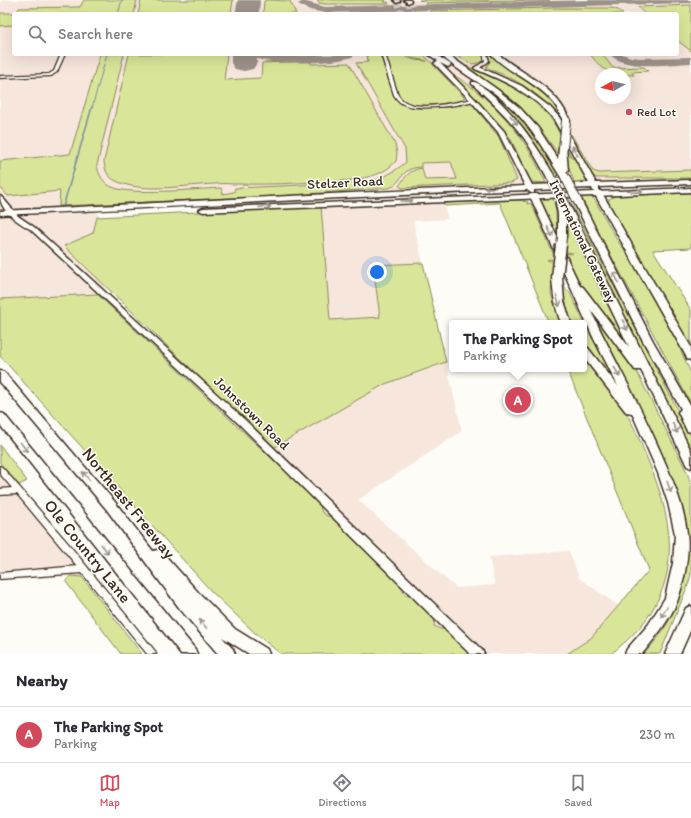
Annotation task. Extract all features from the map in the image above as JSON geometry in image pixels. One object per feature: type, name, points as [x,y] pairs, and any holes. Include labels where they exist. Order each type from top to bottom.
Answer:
[{"type":"highway","points":[[432,56],[473,100]]},
{"type":"highway","name":"International Gateway","points":[[433,56],[468,78],[506,111],[517,122],[533,145],[558,190],[562,203],[658,393],[691,463]]},
{"type":"highway","name":"International Gateway","points":[[446,56],[497,92],[518,109],[543,140],[565,177],[667,374],[691,417]]},
{"type":"highway","points":[[453,56],[477,68]]},
{"type":"highway","points":[[497,56],[550,95],[560,105],[566,121],[562,158],[565,177]]},
{"type":"highway","points":[[596,189],[690,355]]},
{"type":"highway","points":[[534,196],[597,336],[642,422],[674,503],[681,534],[680,563],[671,600],[653,630],[632,654]]},
{"type":"highway","points":[[562,203],[562,237],[556,294],[565,320]]},
{"type":"highway","points":[[569,274],[622,342],[658,393]]},
{"type":"highway","points":[[587,355],[623,399],[654,451]]},
{"type":"highway","points":[[667,374],[691,428]]},
{"type":"highway","name":"Northeast Freeway","points":[[0,375],[111,506],[185,604],[228,654]]},
{"type":"highway","points":[[0,416],[190,654]]},
{"type":"highway","points":[[111,506],[193,597],[230,634],[262,654]]},
{"type":"highway","points":[[672,654],[691,613]]},
{"type":"main road","points":[[477,68],[512,82],[538,99],[550,109],[556,117],[596,189]]},
{"type":"main road","points":[[473,100],[500,131],[507,142],[534,196]]},
{"type":"main road","name":"Stelzer Road","points":[[0,213],[15,215],[534,196],[596,189],[691,182]]},
{"type":"main road","name":"Stelzer Road","points":[[0,218],[15,215],[376,193],[529,187],[691,190]]},
{"type":"main road","name":"Johnstown Road","points":[[0,198],[15,215],[32,228],[215,397],[478,654]]},
{"type":"street","points":[[0,77],[50,75],[55,72],[62,56]]},
{"type":"street","points":[[384,56],[397,95],[402,101],[415,106],[426,107],[473,100]]},
{"type":"street","points":[[477,68],[487,61],[486,56]]},
{"type":"street","name":"Ole Country Lane","points":[[0,469],[84,569],[152,654]]},
{"type":"street","points":[[0,492],[18,491]]},
{"type":"street","points":[[0,576],[84,569]]},
{"type":"shaded area","points":[[3,0],[691,0],[691,182],[370,193],[368,187],[253,193],[197,194],[59,206],[100,204],[93,233],[65,247],[108,288],[97,294],[0,299],[0,187],[8,196],[26,158],[0,161],[0,26],[12,25],[12,56],[679,56],[679,12],[12,12],[12,13],[0,13],[0,4]]},
{"type":"shaded area","points":[[443,203],[448,219],[413,221],[423,263],[373,265],[381,318],[330,320],[321,206]]},
{"type":"shaded area","points":[[446,362],[462,431],[358,500],[456,588],[495,585],[489,557],[569,551],[579,578],[619,606],[591,638],[567,654],[477,654],[434,626],[335,518],[327,516],[321,511],[266,454],[273,448],[385,384]]},
{"type":"shaded area","points":[[0,463],[92,569],[82,577],[71,576],[0,580]]},
{"type":"green space","points":[[84,0],[137,0],[134,12],[17,12],[19,8],[80,7]]},
{"type":"green space","points":[[141,0],[233,0],[231,12],[138,12]]},
{"type":"green space","points":[[317,0],[386,0],[384,2],[388,2],[389,4],[325,4],[319,3]]},
{"type":"green space","points":[[419,0],[550,0],[426,3],[425,1]]},
{"type":"green space","points":[[264,1],[290,1],[295,12],[263,12]]},
{"type":"green space","points":[[691,5],[691,51],[679,42],[679,12],[643,12],[638,7]]},
{"type":"green space","points":[[612,8],[620,12],[431,12],[429,11]]},
{"type":"green space","points":[[0,13],[12,13],[12,25],[0,26]]},
{"type":"green space","points":[[99,56],[124,56],[97,165],[106,184],[112,187],[121,190],[149,192],[221,188],[223,194],[234,192],[235,188],[367,182],[378,179],[388,175],[406,162],[405,149],[356,63],[368,62],[367,56],[381,56],[393,92],[398,99],[405,104],[415,107],[428,108],[463,104],[473,105],[499,137],[517,180],[511,183],[402,188],[399,186],[411,172],[422,168],[425,180],[457,179],[451,162],[421,163],[421,167],[409,170],[389,188],[266,197],[59,206],[60,191],[8,196],[0,187],[0,161],[70,154]]},
{"type":"green space","points":[[129,56],[227,56],[224,80],[261,78],[262,63],[310,61],[311,64],[349,63],[395,144],[397,153],[396,161],[387,169],[371,176],[353,180],[280,184],[221,184],[168,188],[143,188],[121,183],[108,175],[105,169],[104,161]]},
{"type":"green space","points":[[386,56],[406,56],[415,60],[427,61],[412,58],[410,56],[425,56],[464,97],[464,99],[437,105],[411,104],[400,96]]},
{"type":"green space","points":[[438,56],[441,56],[486,88],[514,112],[540,144],[560,181],[557,181],[528,133],[511,112],[483,88]]},
{"type":"green space","points":[[457,56],[484,56],[485,58],[483,62],[472,64]]},
{"type":"green space","points":[[489,56],[494,56],[549,97],[559,111],[562,121],[545,101],[531,91],[509,77],[486,67],[490,61]]},
{"type":"green space","points":[[592,56],[604,56],[613,68],[603,68]]},
{"type":"green space","points":[[463,65],[498,78],[530,96],[543,108],[549,115],[561,136],[559,156],[536,124],[516,103]]},
{"type":"green space","points":[[644,67],[648,71],[632,72],[634,75],[631,75],[631,68],[613,68]]},
{"type":"green space","points":[[453,75],[478,92],[511,124],[526,146],[546,183],[530,182],[511,139],[500,125]]},
{"type":"green space","points":[[571,134],[593,171],[599,173],[691,170],[691,178],[597,178],[593,176],[570,135]]},
{"type":"green space","points":[[567,149],[587,181],[574,182],[567,163]]},
{"type":"green space","points":[[691,193],[691,248],[653,250],[691,310],[691,347],[608,203],[609,199],[615,196]]},
{"type":"green space","points":[[581,196],[593,197],[619,243],[626,250],[674,336],[691,373],[691,404],[593,222]]},
{"type":"green space","points":[[553,197],[556,212],[557,236],[539,199]]},
{"type":"green space","points":[[566,199],[569,199],[691,436],[691,452]]},
{"type":"green space","points":[[524,200],[524,202],[528,202],[527,204],[530,203],[532,205],[555,258],[554,260],[547,260],[554,262],[551,293],[559,320],[548,320],[500,203],[445,206],[443,203]]},
{"type":"green space","points":[[321,206],[330,320],[380,317],[373,265],[423,263],[446,362],[385,384],[273,448],[64,246],[93,233],[97,217]]},
{"type":"green space","points":[[565,218],[567,219],[630,348],[583,288],[565,257],[565,253],[573,253],[565,252]]},
{"type":"green space","points":[[561,278],[583,320],[568,320],[562,305]]},
{"type":"green space","points":[[97,294],[320,504],[321,511],[327,516],[335,518],[406,589],[403,591],[405,595],[414,594],[435,617],[434,626],[440,629],[447,629],[472,654],[281,654],[257,635],[211,591],[0,356],[0,299]]},
{"type":"green space","points":[[584,301],[633,364],[687,472],[691,485],[691,574],[660,654],[644,654],[667,624],[681,593],[686,559],[683,521]]},
{"type":"green space","points":[[587,328],[588,330],[620,388],[587,350]]},
{"type":"green space","points":[[587,362],[612,391],[624,409],[632,423],[654,476],[665,513],[668,532],[668,570],[663,589],[650,614],[640,627],[611,654],[567,654],[591,638],[649,570],[568,372],[587,372]]},
{"type":"green space","points":[[0,445],[27,481],[19,485],[0,463]]},
{"type":"green space","points":[[71,576],[82,577],[142,654],[121,654],[66,582]]},
{"type":"waterway","points":[[119,12],[122,0]]},
{"type":"waterway","points":[[92,108],[106,56]]},
{"type":"waterway","points":[[63,207],[92,107]]},
{"type":"taxiway","points":[[248,4],[252,0]]},
{"type":"taxiway","points":[[303,4],[313,8],[325,10],[691,0]]},
{"type":"taxiway","points":[[259,56],[271,59],[298,58]]},
{"type":"taxiway","points":[[288,59],[340,58],[346,56]]},
{"type":"taxiway","points":[[618,56],[640,62],[691,60]]},
{"type":"runway","points":[[247,12],[249,0]]},
{"type":"runway","points":[[244,56],[244,63]]},
{"type":"tunnel","points":[[397,1],[401,12]]},
{"type":"tunnel","points":[[408,1],[411,12]]},
{"type":"place","name":"Red Lot","points":[[629,112]]},
{"type":"place","name":"The Parking Spot","points":[[518,400]]}]
